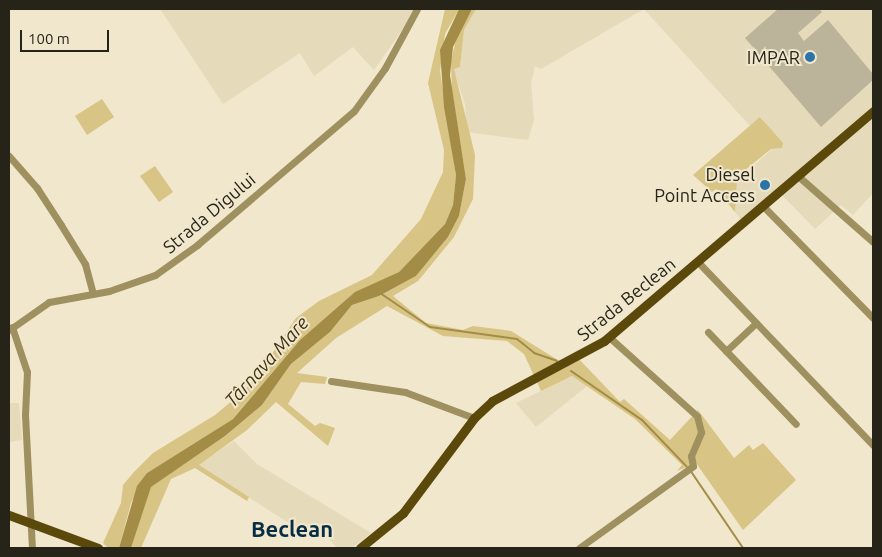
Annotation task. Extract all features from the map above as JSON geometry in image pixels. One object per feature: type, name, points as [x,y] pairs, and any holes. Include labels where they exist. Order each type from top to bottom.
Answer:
[{"type":"main road","name":"Strada Beclean","points":[[360,548],[403,513],[474,418],[506,392],[571,362],[609,337],[873,111]]},
{"type":"main road","points":[[9,515],[31,526],[98,548]]},
{"type":"street","name":"Strada Digului","points":[[10,328],[49,302],[93,293],[155,274],[197,245],[349,116],[390,59],[417,9]]},
{"type":"street","points":[[9,156],[37,188],[85,264],[93,293]]},
{"type":"street","points":[[798,176],[873,242]]},
{"type":"street","points":[[763,206],[873,318]]},
{"type":"street","points":[[698,262],[873,445]]},
{"type":"street","points":[[726,352],[756,323]]},
{"type":"street","points":[[10,328],[27,372],[25,415],[32,548]]},
{"type":"street","points":[[708,332],[796,424]]},
{"type":"street","points":[[578,548],[692,466],[691,456],[701,432],[699,419],[609,337]]},
{"type":"street","points":[[330,381],[405,392],[474,418]]},
{"type":"shaded area","points":[[160,9],[417,9],[374,70],[353,47],[314,76],[300,53],[223,104]]},
{"type":"shaded area","points":[[445,9],[459,9],[445,34],[440,71],[456,175],[453,205],[445,224],[399,272],[355,293],[300,340],[233,419],[147,473],[131,503],[119,548],[108,548],[103,543],[121,503],[123,485],[134,472],[153,453],[215,415],[239,395],[255,379],[296,318],[319,301],[372,275],[421,219],[443,172],[444,150],[428,83]]},
{"type":"shaded area","points":[[459,9],[472,9],[453,47],[450,75],[466,179],[459,216],[448,237],[416,276],[379,296],[352,305],[330,332],[291,364],[262,405],[225,436],[151,487],[131,548],[119,548],[137,486],[147,473],[233,419],[300,340],[355,292],[399,272],[445,224],[453,205],[456,175],[444,107],[440,50]]},
{"type":"shaded area","points":[[472,9],[476,9],[464,30],[460,67],[454,69],[475,155],[473,199],[454,237],[418,281],[393,296],[426,323],[463,330],[473,326],[511,331],[561,362],[575,355],[620,402],[624,399],[670,440],[698,410],[734,458],[749,445],[753,450],[763,443],[796,480],[743,530],[696,463],[677,471],[682,465],[635,419],[572,376],[541,391],[524,354],[507,341],[443,336],[387,306],[336,338],[297,373],[327,377],[325,384],[301,382],[288,404],[315,426],[320,423],[335,428],[328,446],[276,402],[247,430],[199,465],[249,497],[247,501],[195,468],[171,479],[141,548],[131,548],[150,487],[225,436],[262,405],[291,364],[330,332],[352,305],[379,296],[416,276],[448,237],[459,216],[466,179],[452,91],[451,61],[457,35]]},
{"type":"shaded area","points":[[476,9],[644,9],[541,69],[535,66],[531,83],[534,120],[528,140],[467,132],[465,104],[453,69],[460,67],[464,30]]},
{"type":"shaded area","points":[[644,9],[873,9],[873,193],[853,215],[841,205],[815,229],[778,191],[742,221],[735,212],[737,181],[772,149],[782,148],[761,117],[750,126]]},
{"type":"shaded area","points":[[102,99],[114,117],[87,135],[75,116]]},
{"type":"shaded area","points":[[760,117],[783,143],[782,148],[771,149],[744,171],[737,181],[735,212],[716,189],[712,192],[693,175]]},
{"type":"shaded area","points":[[155,166],[173,192],[159,202],[140,176]]},
{"type":"shaded area","points":[[572,376],[587,386],[536,427],[516,403]]},
{"type":"shaded area","points":[[9,403],[19,403],[22,440],[9,442]]},
{"type":"shaded area","points":[[234,441],[257,464],[371,533],[352,548],[337,548],[314,523],[303,532],[198,465]]},
{"type":"building","name":"IMPAR","points":[[778,9],[819,9],[822,12],[798,33],[804,41],[828,20],[873,74],[873,80],[821,127],[745,38]]},
{"type":"waterway","points":[[380,293],[430,327],[517,339],[534,353],[557,361]]},
{"type":"waterway","points":[[571,371],[642,420],[687,467]]},
{"type":"waterway","points":[[690,470],[743,548]]},
{"type":"place","name":"IMPAR","points":[[810,57]]},
{"type":"place","name":"Diesel Point Access","points":[[765,185]]},
{"type":"district","name":"Beclean","points":[[292,529]]},
{"type":"water label","name":"Târnava Mare","points":[[267,362]]}]
